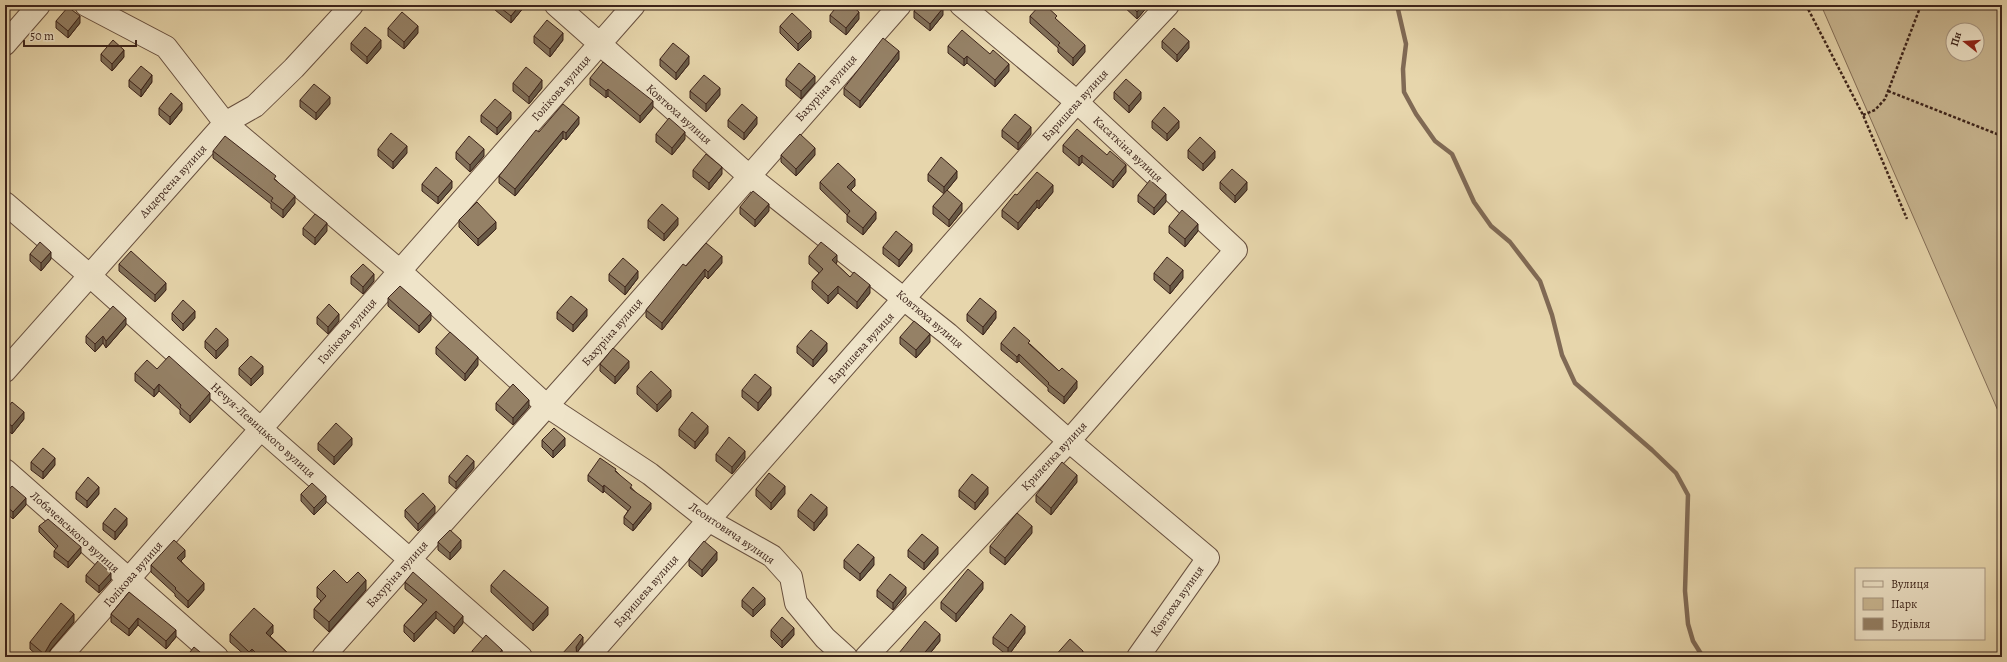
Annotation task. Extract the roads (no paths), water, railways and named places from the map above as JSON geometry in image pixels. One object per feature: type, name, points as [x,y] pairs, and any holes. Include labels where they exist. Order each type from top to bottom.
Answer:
[{"type":"street","points":[[5,44],[39,5]]},
{"type":"street","name":"Леонтовича вулиця","points":[[86,5],[166,47],[225,123],[400,271],[547,406],[650,474],[708,520],[772,556],[791,577],[796,603],[825,638],[846,657]]},
{"type":"street","name":"Андерсена вулиця","points":[[5,371],[225,123],[256,106],[294,68],[352,5]]},
{"type":"street","name":"Ковтюха вулиця","points":[[556,5],[601,43],[749,176],[906,298],[1069,441],[1208,558],[1138,657]]},
{"type":"street","name":"Голікова вулиця","points":[[60,657],[634,5]]},
{"type":"street","name":"Бахуріна вулиця","points":[[323,657],[547,406],[900,5]]},
{"type":"street","name":"Касаткіна вулиця","points":[[961,5],[1077,102],[1236,250]]},
{"type":"street","name":"Баришева вулиця","points":[[588,657],[906,298],[1077,102],[1168,5]]},
{"type":"street","name":"Нечуя-Левицького вулиця","points":[[5,203],[90,275],[261,429],[522,657]]},
{"type":"street","name":"Криленка вулиця","points":[[866,657],[1069,441],[1236,250]]},
{"type":"street","name":"Лобачевського вулиця","points":[[5,470],[217,657]]},
{"type":"waterway","points":[[1397,5],[1406,44],[1403,69],[1404,92],[1416,114],[1435,141],[1452,154],[1474,202],[1491,226],[1510,242],[1540,281],[1552,315],[1562,355],[1575,383],[1652,450],[1676,473],[1688,495],[1685,591],[1688,624],[1693,641],[1703,657]]}]
